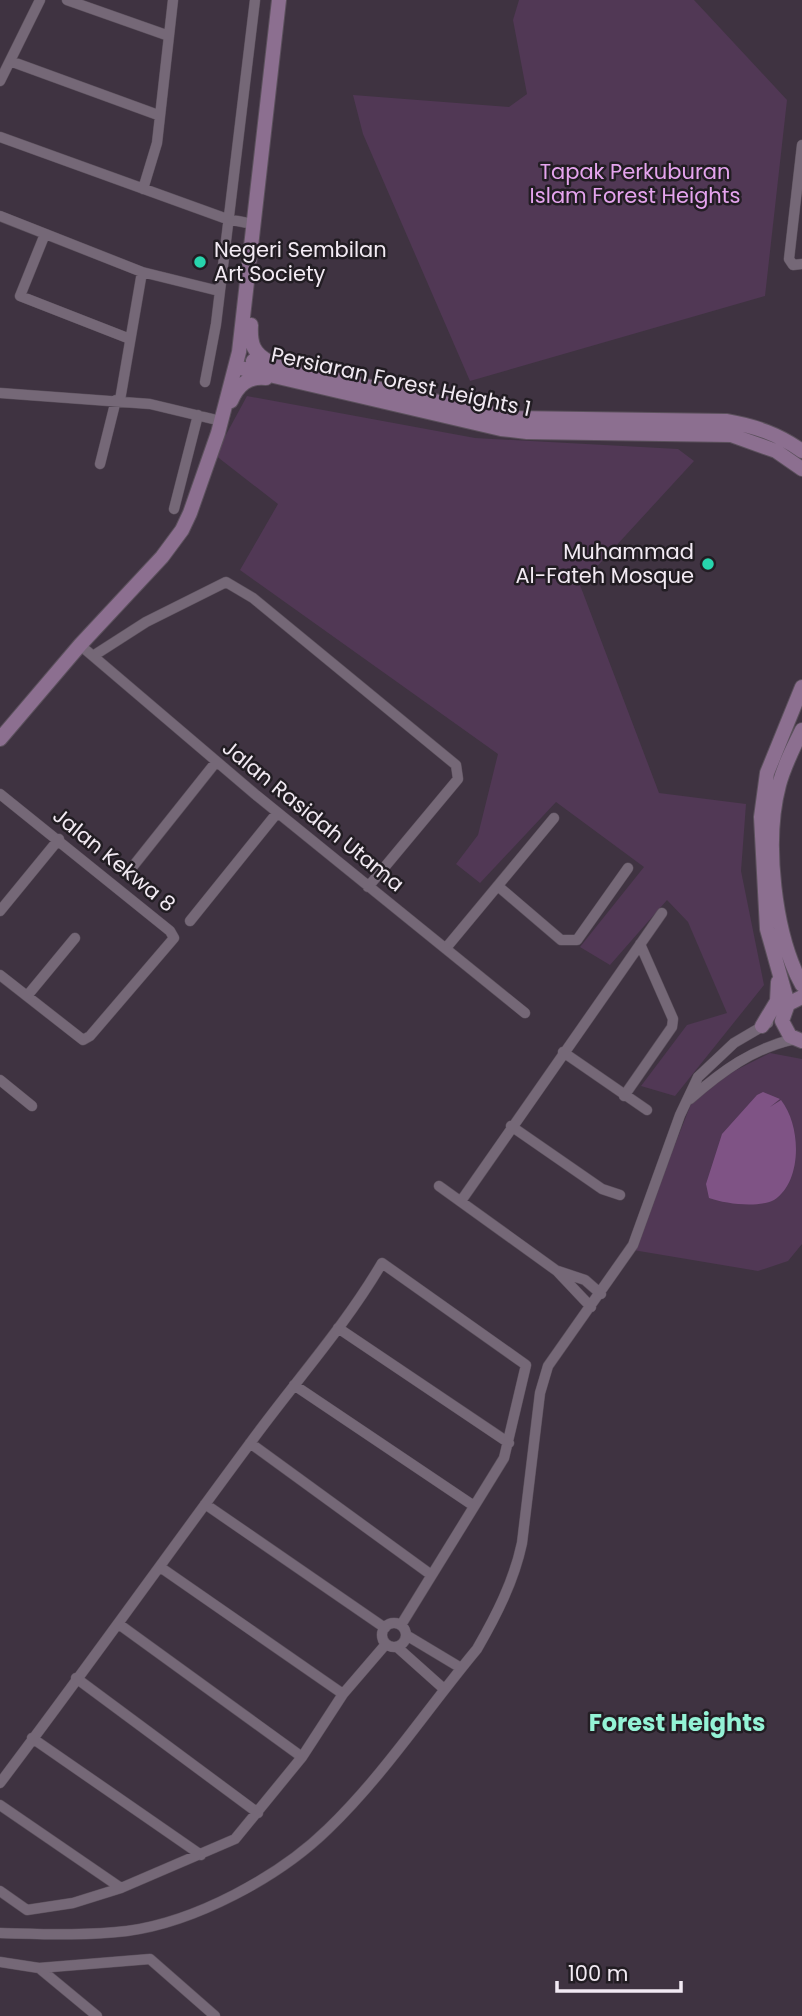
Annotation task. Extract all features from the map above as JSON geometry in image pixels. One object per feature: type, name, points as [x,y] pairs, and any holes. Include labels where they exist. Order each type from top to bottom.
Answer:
[{"type":"street","points":[[0,82],[40,0]]},
{"type":"street","points":[[67,0],[94,5],[169,36]]},
{"type":"street","points":[[143,189],[157,143],[173,0]]},
{"type":"street","points":[[205,382],[255,0]]},
{"type":"street","points":[[220,427],[237,362],[246,311],[247,275],[279,0]]},
{"type":"street","points":[[10,61],[159,115]]},
{"type":"street","points":[[0,137],[227,219],[253,224]]},
{"type":"street","points":[[802,145],[789,260],[793,265],[802,264]]},
{"type":"street","points":[[0,216],[142,272],[219,291]]},
{"type":"street","points":[[45,234],[20,296],[130,339]]},
{"type":"street","points":[[100,464],[118,400],[142,272]]},
{"type":"street","points":[[247,275],[252,296],[250,342],[258,355],[282,368]]},
{"type":"street","name":"Persiaran Forest Heights 1","points":[[237,362],[282,368],[512,418],[726,421],[745,424],[781,436],[802,451]]},
{"type":"street","name":"Persiaran Forest Heights 1","points":[[237,362],[302,383],[527,432],[731,435],[765,446],[802,469]]},
{"type":"street","points":[[0,739],[80,645],[162,557],[182,530],[233,396],[250,379],[257,377],[302,383]]},
{"type":"street","points":[[0,393],[118,400],[198,415],[220,427]]},
{"type":"street","points":[[174,509],[198,415]]},
{"type":"street","points":[[93,656],[146,622],[226,582],[253,597],[456,765],[458,779],[368,887]]},
{"type":"street","name":"Jalan Rasidah Utama","points":[[80,645],[277,813],[525,1013]]},
{"type":"street","points":[[798,1040],[786,1032],[777,963],[767,929],[762,799],[767,773],[802,687]]},
{"type":"street","points":[[802,730],[779,784],[774,832],[779,927],[788,956],[802,985]]},
{"type":"street","points":[[131,870],[216,762]]},
{"type":"street","name":"Jalan Kekwa 8","points":[[0,794],[170,930],[174,939],[90,1036],[83,1040],[0,975]]},
{"type":"street","points":[[190,921],[277,813]]},
{"type":"street","points":[[446,948],[554,818]]},
{"type":"street","points":[[0,911],[59,839]]},
{"type":"street","points":[[499,887],[561,940],[569,942],[576,940],[628,868]]},
{"type":"street","points":[[461,1202],[511,1126],[662,913]]},
{"type":"street","points":[[27,996],[75,938]]},
{"type":"street","points":[[624,1096],[672,1027],[673,1019],[640,944]]},
{"type":"street","points":[[762,1026],[777,1001],[777,963]]},
{"type":"street","points":[[0,1933],[87,1934],[128,1931],[164,1923],[250,1885],[326,1831],[353,1803],[461,1668],[492,1623],[518,1561],[540,1392],[548,1366],[562,1341],[601,1294],[633,1245],[680,1115],[698,1077],[734,1043],[802,997]]},
{"type":"street","points":[[687,1101],[744,1058],[773,1044],[798,1040]]},
{"type":"street","points":[[563,1052],[647,1110]]},
{"type":"street","points":[[0,1080],[32,1106]]},
{"type":"street","points":[[511,1126],[603,1189],[620,1195]]},
{"type":"street","points":[[439,1186],[557,1271],[591,1307]]},
{"type":"street","points":[[0,1783],[76,1678],[120,1625],[205,1504],[338,1328],[383,1263],[526,1366],[505,1458],[430,1574],[401,1625]]},
{"type":"street","points":[[557,1271],[585,1280],[601,1294]]},
{"type":"street","points":[[338,1328],[509,1443]]},
{"type":"street","points":[[294,1385],[474,1506]]},
{"type":"street","points":[[250,1443],[430,1574]]},
{"type":"street","points":[[205,1504],[384,1628]]},
{"type":"street","points":[[160,1567],[343,1694]]},
{"type":"street","points":[[401,1625],[390,1624],[384,1628],[382,1638],[386,1644],[397,1647],[444,1689]]},
{"type":"street","points":[[120,1625],[302,1757]]},
{"type":"street","points":[[401,1625],[406,1635],[461,1668]]},
{"type":"street","points":[[397,1647],[404,1643],[406,1635]]},
{"type":"street","points":[[0,1891],[27,1910],[73,1903],[121,1888],[235,1839],[302,1757],[343,1694],[386,1644]]},
{"type":"street","points":[[76,1678],[258,1813]]},
{"type":"street","points":[[32,1738],[201,1855]]},
{"type":"street","points":[[0,1805],[121,1888]]},
{"type":"street","points":[[0,1962],[38,1968],[150,1959],[215,2016]]},
{"type":"street","points":[[38,1968],[97,2016]]},
{"type":"green space","name":"Tapak Perkuburan Islam Forest Heights","points":[[519,0],[694,0],[787,100],[765,296],[470,381],[363,134],[353,95],[509,107],[527,94],[513,20]]},
{"type":"green space","points":[[247,396],[475,438],[678,449],[694,461],[580,585],[659,793],[746,804],[741,871],[764,985],[675,1096],[641,1086],[687,1025],[727,1013],[688,922],[667,900],[610,965],[580,947],[644,867],[556,802],[480,883],[456,864],[478,835],[498,754],[240,570],[278,504],[215,455]]},
{"type":"green space","points":[[770,1053],[802,1059],[802,1244],[788,1261],[758,1271],[633,1250],[691,1104],[724,1076]]},
{"type":"shaded area","points":[[763,1092],[780,1099],[770,1107],[781,1100],[793,1124],[796,1153],[790,1181],[774,1200],[759,1204],[724,1202],[709,1198],[706,1184],[722,1134],[757,1095]]},
{"type":"place","name":"Negeri Sembilan Art Society","points":[[200,262]]},
{"type":"place","name":"Muhammad Al-Fateh Mosque","points":[[708,564]]},
{"type":"district","name":"Forest Heights","points":[[677,1723]]}]
